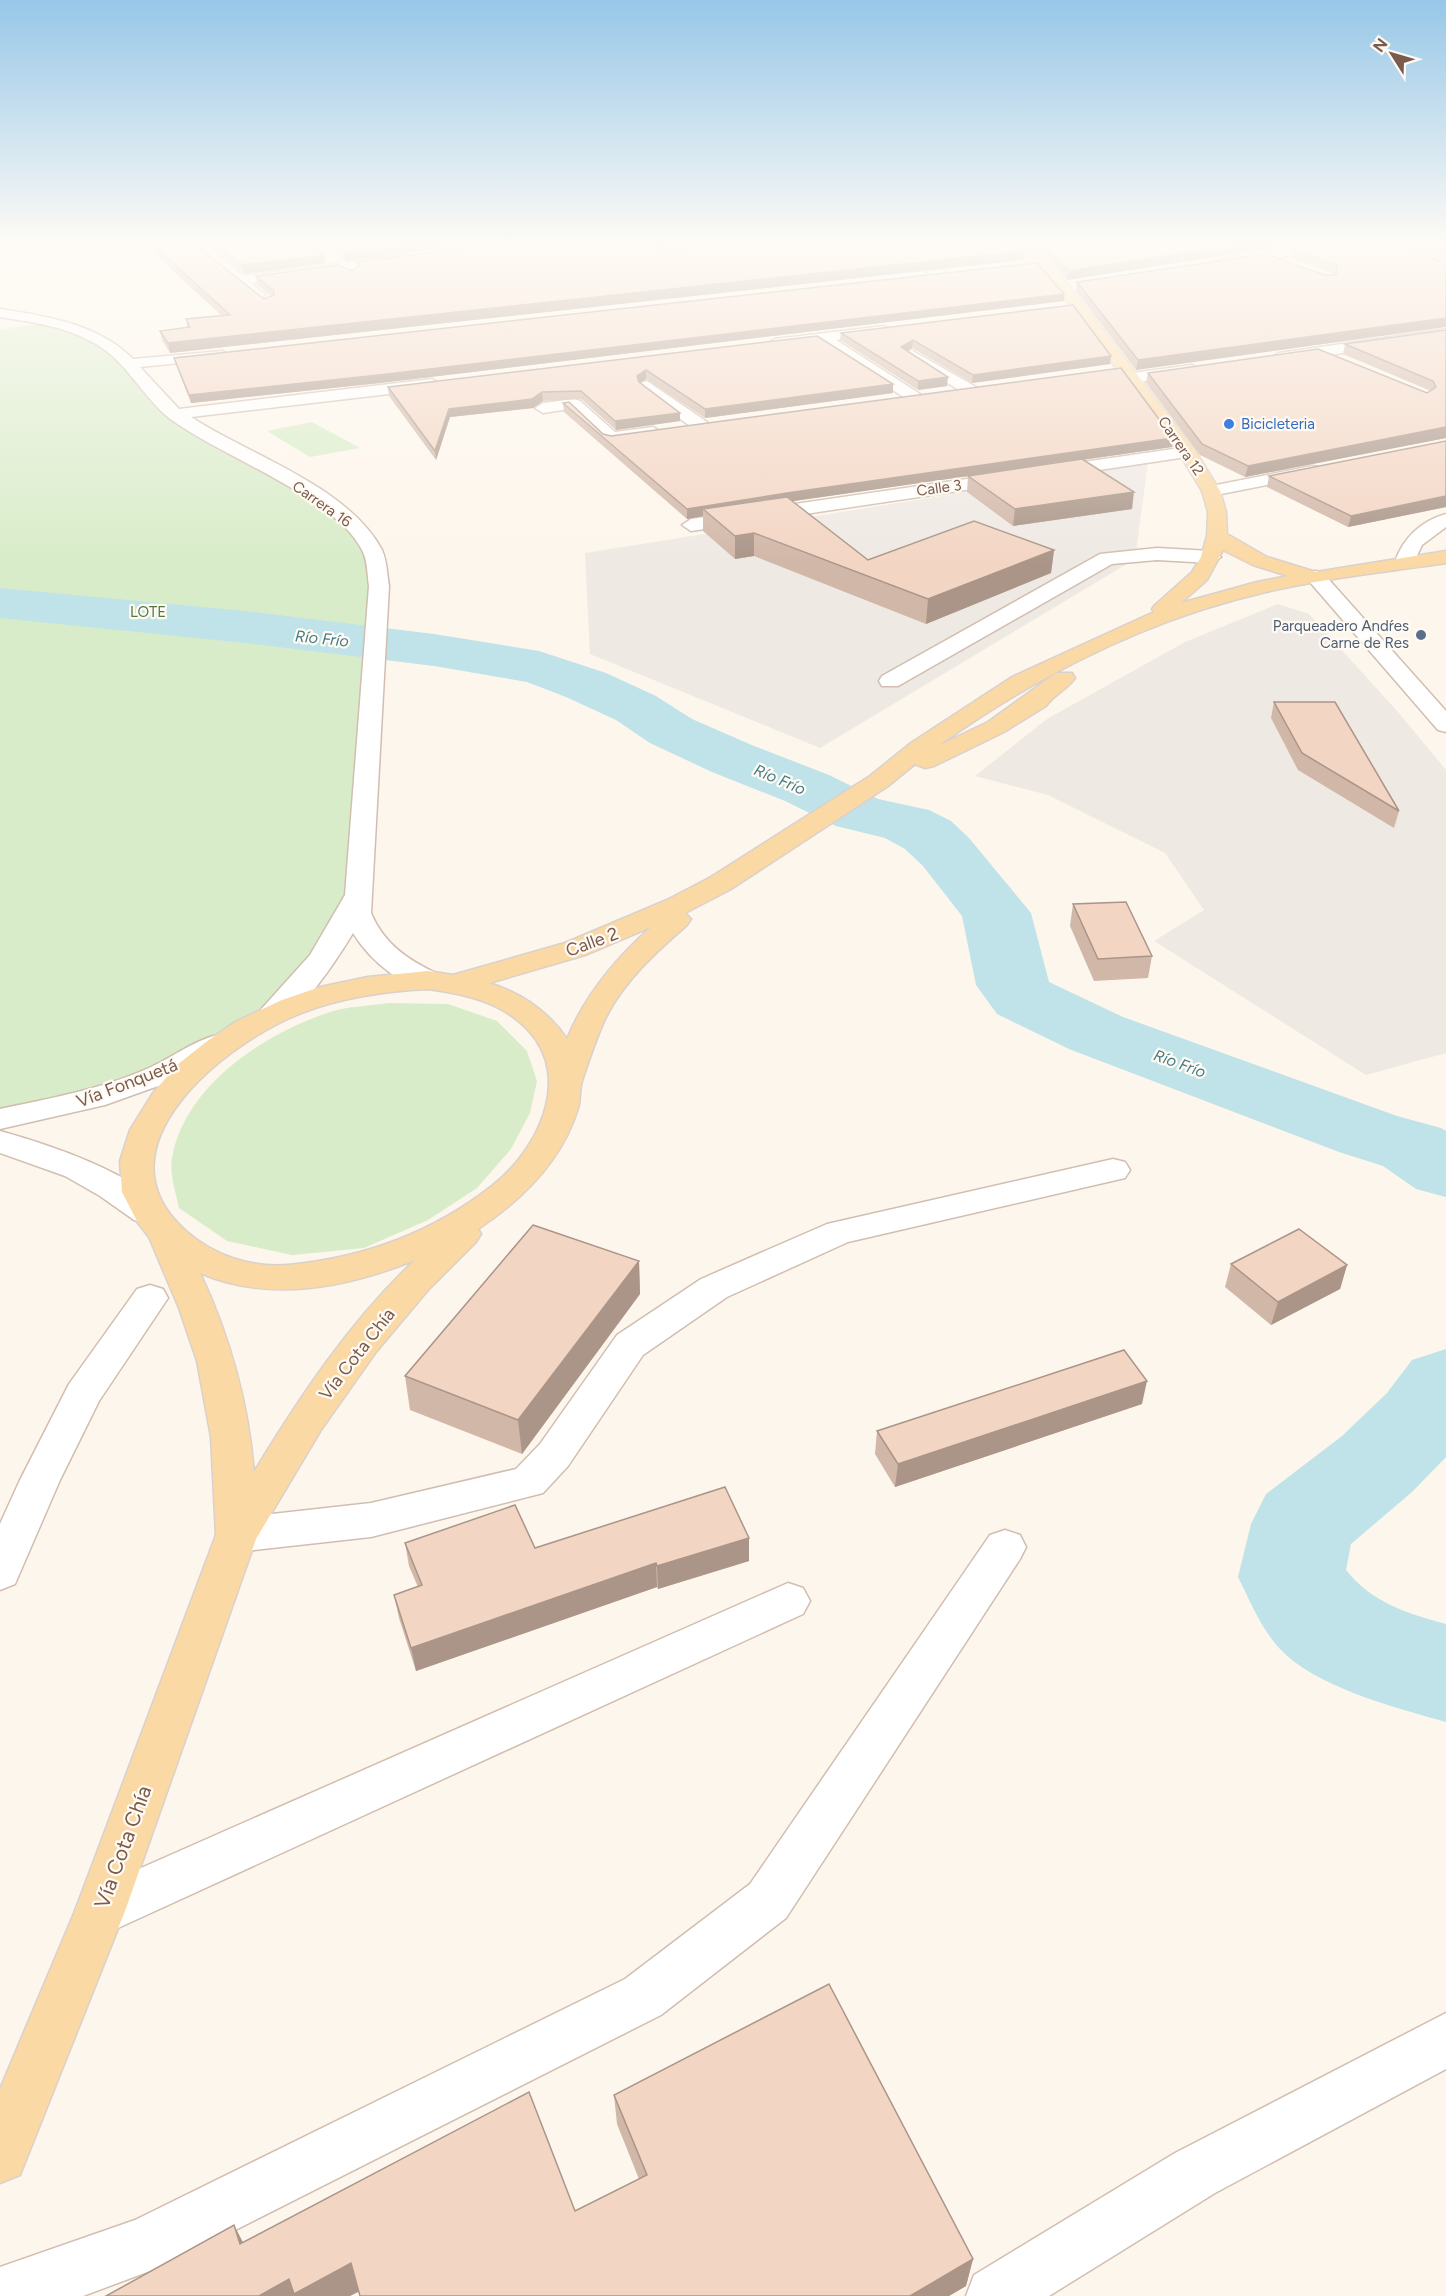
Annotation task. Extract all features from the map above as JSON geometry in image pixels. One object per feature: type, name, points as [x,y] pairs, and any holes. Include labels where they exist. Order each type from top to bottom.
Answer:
[{"type":"main road","name":"Carrera 12","points":[[1110,350],[1187,452],[1212,491],[1217,512],[1214,546]]},
{"type":"main road","points":[[1214,546],[1316,577]]},
{"type":"main road","points":[[1019,711],[1182,594],[1200,576],[1214,546]]},
{"type":"main road","points":[[920,748],[933,730],[952,712],[980,693],[1109,626],[1173,586],[1214,546]]},
{"type":"main road","points":[[879,781],[920,748],[1020,682],[1170,613],[1215,598],[1316,577],[1446,557]]},
{"type":"main road","points":[[879,781],[961,746],[1086,673],[1151,641],[1316,577]]},
{"type":"main road","name":"Calle 2","points":[[504,1195],[525,1173],[548,1142],[562,1110],[567,1080],[592,1016],[613,983],[641,949],[721,883],[879,781]]},
{"type":"main road","name":"Calle 2","points":[[442,982],[586,945],[677,906],[721,883]]},
{"type":"main road","points":[[442,982],[497,996],[537,1020],[549,1032],[556,1045],[567,1080]]},
{"type":"main road","name":"Vía Cota Chía","points":[[237,1535],[234,1466],[221,1379],[197,1304],[137,1188],[137,1169],[144,1132],[157,1109],[188,1073],[259,1021],[346,988],[442,982]]},
{"type":"main road","points":[[156,1225],[189,1255],[244,1275],[280,1277],[317,1275],[363,1268],[398,1256],[435,1238],[504,1195]]},
{"type":"main road","name":"Vía Cota Chía","points":[[0,2155],[100,1911],[237,1535],[307,1419],[363,1342],[415,1281],[504,1195]]},
{"type":"street","name":"Carrera 16","points":[[114,350],[130,364],[176,414],[294,484],[349,520],[372,550],[379,586],[378,623],[356,898],[357,913],[362,928],[372,943],[405,970],[442,982]]},
{"type":"street","points":[[843,350],[920,396],[891,400]]},
{"type":"street","points":[[1260,360],[1331,350]]},
{"type":"street","points":[[1319,352],[1350,365]]},
{"type":"street","points":[[130,364],[228,353]]},
{"type":"street","points":[[911,355],[976,389],[948,393]]},
{"type":"street","points":[[1101,372],[1128,374],[1202,369]]},
{"type":"street","points":[[176,414],[446,382]]},
{"type":"street","points":[[543,408],[574,404],[611,438],[707,425],[647,386]]},
{"type":"street","name":"Calle 3","points":[[691,525],[1187,452]]},
{"type":"street","points":[[1212,491],[1324,468]]},
{"type":"street","points":[[1405,562],[1408,549],[1420,534],[1446,520]]},
{"type":"street","points":[[890,681],[1107,558],[1214,546]]},
{"type":"street","points":[[1316,577],[1446,725]]},
{"type":"street","name":"Carrera 16","points":[[259,1021],[308,979],[328,954],[341,934],[356,898]]},
{"type":"street","name":"Vía Fonquetá","points":[[0,1119],[94,1098],[161,1074],[259,1021]]},
{"type":"street","points":[[0,1142],[34,1150],[76,1167],[114,1187],[156,1225]]},
{"type":"street","points":[[237,1535],[371,1520],[529,1482],[554,1455],[630,1346],[714,1288],[839,1232],[1113,1170]]},
{"type":"street","points":[[0,1572],[40,1480],[83,1394],[150,1298]]},
{"type":"street","points":[[0,2296],[146,2245],[643,1998],[768,1901],[1005,1547]]},
{"type":"street","points":[[100,1911],[788,1601]]},
{"type":"street","points":[[995,2296],[1195,2173],[1446,2040]]},
{"type":"shaded area","points":[[1148,463],[1135,559],[820,748],[590,654],[585,553]]},
{"type":"shaded area","points":[[1278,604],[1309,614],[1398,712],[1446,770],[1446,1053],[1366,1075],[1154,941],[1204,910],[1165,853],[1048,795],[975,776],[1047,719],[1185,642]]},
{"type":"green space","name":"LOTE","points":[[0,350],[109,350],[155,394],[323,503],[372,550],[356,898],[301,986],[161,1074],[0,1119]]},
{"type":"green space","points":[[312,422],[360,448],[310,457],[267,431]]},
{"type":"green space","points":[[389,1003],[448,1004],[497,1021],[527,1051],[537,1081],[530,1113],[511,1149],[477,1188],[428,1220],[364,1248],[292,1255],[227,1241],[179,1208],[172,1176],[172,1158],[180,1132],[193,1107],[210,1086],[231,1066],[279,1034],[337,1010]]},
{"type":"building","points":[[245,350],[589,350],[189,395],[174,358]]},
{"type":"building","points":[[698,350],[839,350],[893,384],[705,409],[646,370],[637,376],[639,382],[680,413],[615,421],[581,391],[542,392],[532,399],[449,409],[435,451],[388,387]]},
{"type":"building","points":[[869,350],[906,350],[948,377],[918,381]]},
{"type":"building","points":[[930,350],[1107,350],[1111,356],[973,375]]},
{"type":"building","points":[[1130,350],[1210,350],[1138,360]]},
{"type":"building","points":[[1321,350],[1427,393],[1436,387],[1433,381],[1360,350],[1446,350],[1446,427],[1248,466],[1202,444],[1148,373]]},
{"type":"building","points":[[1121,368],[1173,438],[687,509],[563,403],[569,402],[603,434],[611,436]]},
{"type":"building","points":[[1446,441],[1446,496],[1351,516],[1269,476]]},
{"type":"building","points":[[1082,459],[1134,492],[1015,509],[968,476]]},
{"type":"building","points":[[787,497],[868,560],[974,521],[1054,550],[928,599],[754,533],[735,536],[703,509]]},
{"type":"building","points":[[1274,702],[1335,702],[1399,811],[1302,753]]},
{"type":"building","points":[[1126,902],[1152,956],[1098,959],[1073,904]]},
{"type":"building","points":[[533,1225],[639,1261],[518,1420],[405,1376]]},
{"type":"building","points":[[1299,1229],[1347,1265],[1278,1302],[1231,1264]]},
{"type":"building","points":[[1124,1350],[1147,1381],[898,1464],[877,1431]]},
{"type":"building","points":[[725,1487],[749,1538],[657,1566],[656,1563],[411,1648],[394,1595],[422,1585],[405,1543],[515,1505],[535,1548]]},
{"type":"building","points":[[829,1984],[973,2259],[910,2296],[360,2296],[351,2263],[294,2294],[289,2279],[259,2296],[106,2296],[234,2225],[240,2244],[529,2092],[575,2211],[647,2175],[614,2095]]},
{"type":"waterway","name":"Río Frío","points":[[0,603],[245,627],[434,650],[539,668],[586,685],[636,708],[671,731],[733,759],[807,788],[858,813],[906,824],[928,835],[946,852],[996,913],[1013,985],[1023,998],[1096,1033],[1368,1134],[1412,1147],[1446,1170]]},
{"type":"waterway","name":"Río Frío","points":[[1446,1385],[1422,1419],[1377,1464],[1303,1524],[1291,1577],[1320,1618],[1346,1636],[1380,1652],[1446,1673]]},
{"type":"place","name":"Bicicleteria","points":[[1229,424]]},
{"type":"place","name":"Parqueadero Andŕes Carne de Res","points":[[1421,635]]}]
